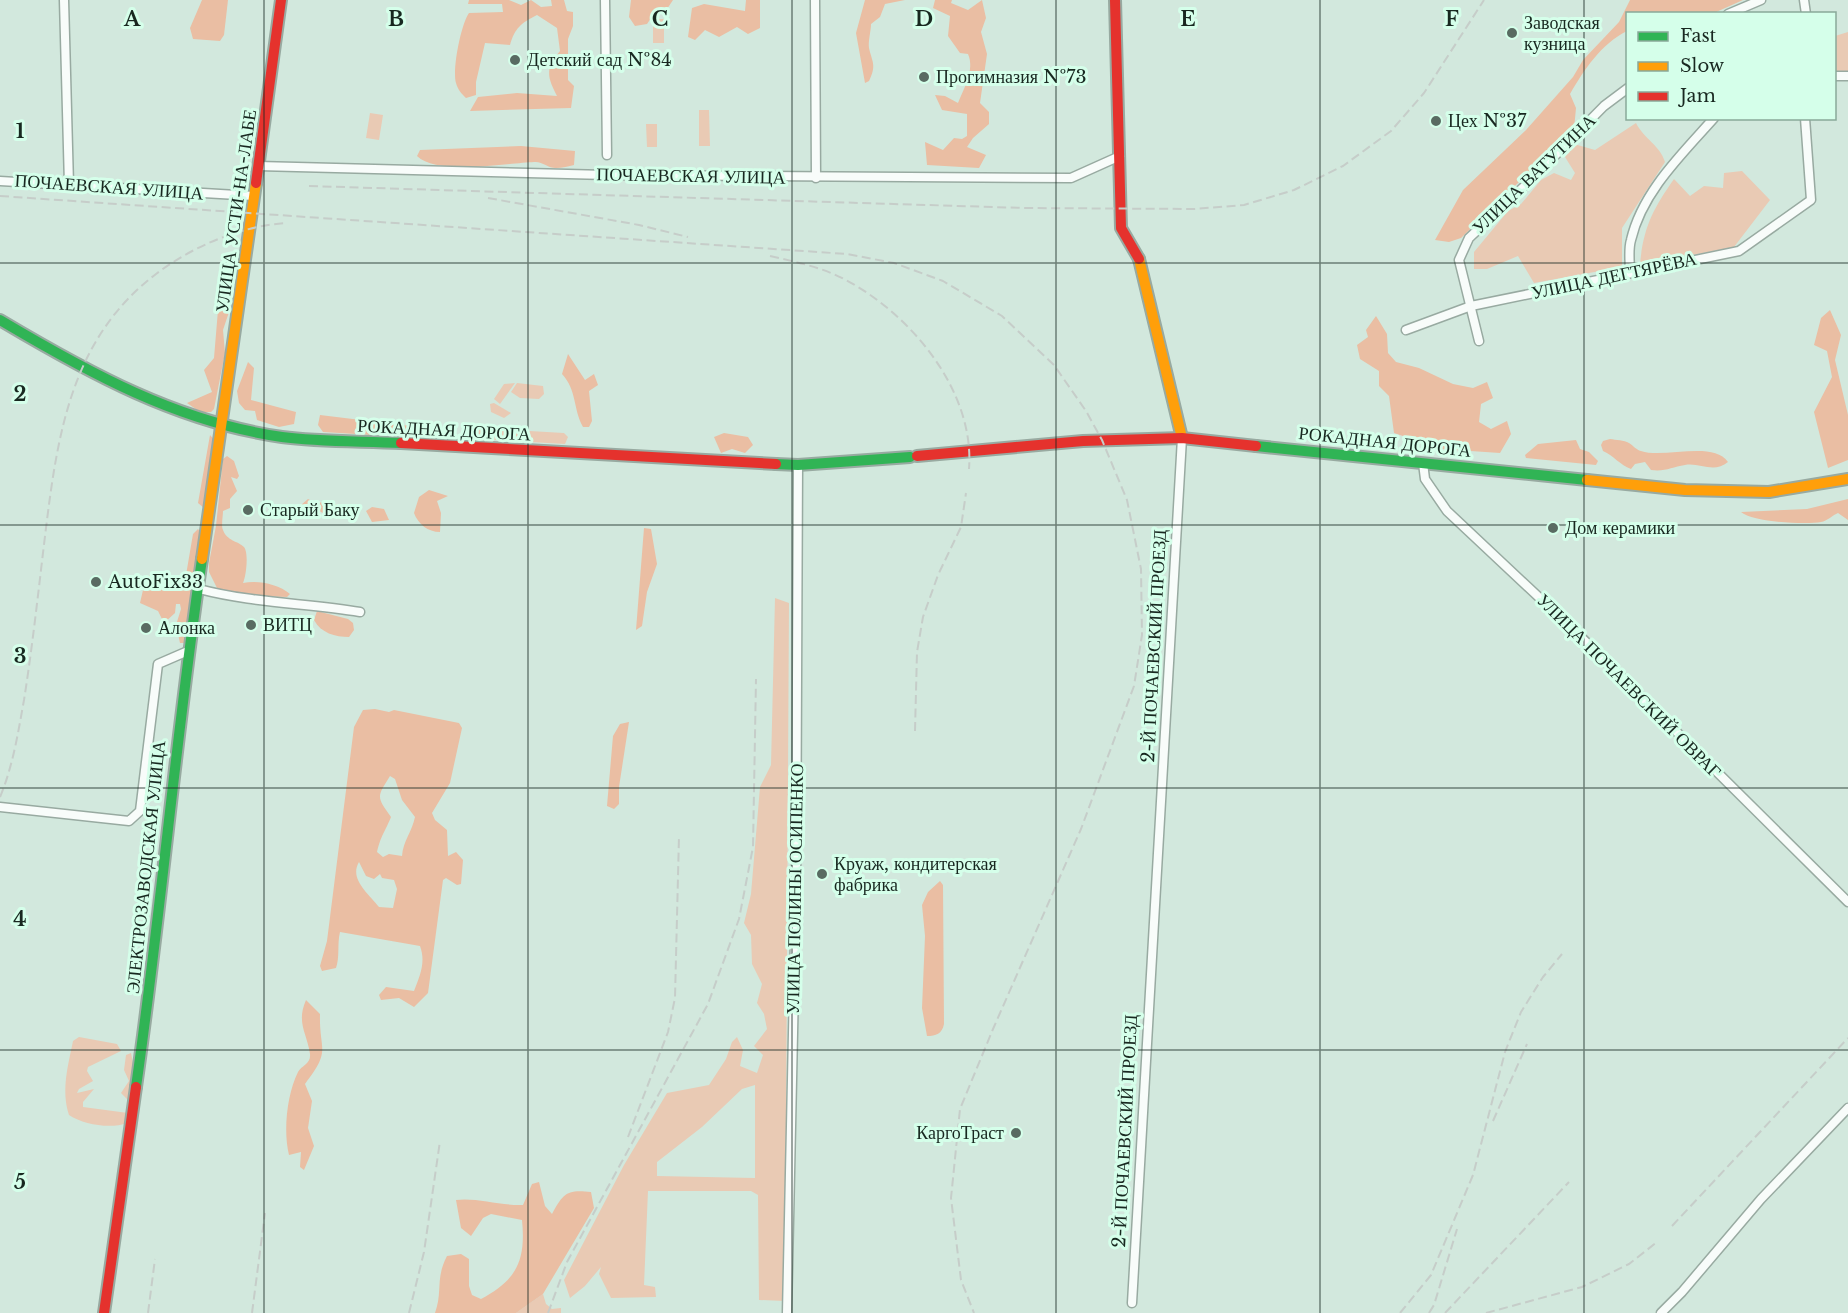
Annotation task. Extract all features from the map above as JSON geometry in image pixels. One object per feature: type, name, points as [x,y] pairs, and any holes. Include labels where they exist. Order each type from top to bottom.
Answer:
[{"type":"main road","name":"УЛИЦА УСТИ-НА-ЛАБЕ","points":[[221,425],[281,0]]},
{"type":"main road","name":"2-Й ПОЧАЕВСКИЙ ПРОЕЗД","points":[[1114,0],[1121,228],[1138,254],[1182,438]]},
{"type":"main road","name":"РОКАДНАЯ ДОРОГА","points":[[0,320],[125,388],[179,412],[221,425],[283,437],[798,465],[1083,441],[1182,438],[1685,490],[1769,492],[1848,478]]},
{"type":"main road","name":"ЭЛЕКТРОЗАВОДСКАЯ УЛИЦА","points":[[104,1313],[150,989],[188,651],[199,589],[221,425]]},
{"type":"street","points":[[64,0],[69,185]]},
{"type":"street","points":[[605,0],[607,155]]},
{"type":"street","points":[[815,0],[816,178]]},
{"type":"street","points":[[1733,12],[1761,0]]},
{"type":"street","name":"УЛИЦА ВАТУТИНА","points":[[1479,341],[1459,260],[1468,238],[1531,180],[1604,106],[1626,90]]},
{"type":"street","points":[[1630,272],[1630,241],[1645,203],[1671,166],[1712,120]]},
{"type":"street","name":"УЛИЦА ДЕГТЯРЁВА","points":[[1406,330],[1471,306],[1739,251],[1811,200],[1805,120]]},
{"type":"street","name":"ПОЧАЕВСКАЯ УЛИЦА","points":[[258,166],[816,178],[1071,178],[1120,156]]},
{"type":"street","name":"ПОЧАЕВСКАЯ УЛИЦА","points":[[0,181],[254,196]]},
{"type":"street","name":"2-Й ПОЧАЕВСКИЙ ПРОЕЗД","points":[[1132,1303],[1182,438]]},
{"type":"street","name":"УЛИЦА ПОЧАЕВСКИЙ ОВРАГ","points":[[1423,463],[1425,479],[1447,511],[1578,634],[1848,902]]},
{"type":"street","name":"УЛИЦА ПОЛИНЫ ОСИПЕНКО","points":[[787,1313],[796,893],[798,465]]},
{"type":"street","points":[[199,589],[281,604],[325,606],[360,612]]},
{"type":"street","points":[[0,807],[129,820],[140,811],[158,664],[188,651]]},
{"type":"street","points":[[1661,1313],[1682,1292],[1761,1199],[1848,1108]]},
{"type":"shaded area","points":[[202,0],[228,0],[224,35],[220,41],[193,39],[190,28]]},
{"type":"shaded area","points":[[469,0],[509,0],[521,5],[531,0],[541,7],[552,6],[551,0],[564,0],[567,11],[573,12],[573,26],[568,39],[568,80],[574,86],[571,108],[470,111],[478,97],[517,93],[557,96],[549,73],[560,51],[557,28],[537,15],[519,27],[510,45],[485,43],[476,82],[476,95],[466,98],[456,83],[455,68],[466,19],[469,13],[503,12],[502,4],[468,4]]},
{"type":"shaded area","points":[[631,0],[673,0],[665,12],[653,15],[647,24],[635,26],[629,17]]},
{"type":"shaded area","points":[[746,0],[760,0],[760,28],[748,34],[737,27],[719,37],[705,30],[695,40],[688,37],[692,8],[704,4],[745,11]]},
{"type":"shaded area","points":[[865,0],[905,0],[885,4],[880,17],[871,24],[869,45],[873,67],[869,81],[865,83],[856,33]]},
{"type":"shaded area","points":[[935,0],[952,0],[951,3],[968,10],[982,0],[986,18],[981,32],[987,54],[980,103],[989,112],[989,124],[973,138],[967,147],[986,155],[979,168],[927,165],[925,142],[943,150],[954,138],[962,139],[967,136],[967,114],[942,110],[935,95],[945,96],[958,103],[968,79],[970,60],[968,54],[960,53],[948,36],[950,16],[933,8]]},
{"type":"shaded area","points":[[1630,0],[1743,0],[1716,12],[1626,12],[1626,32],[1601,50],[1570,94],[1576,108],[1574,129],[1461,238],[1449,242],[1435,240],[1463,190],[1526,130],[1573,77],[1583,60],[1619,22]]},
{"type":"shaded area","points":[[653,19],[664,19],[664,43],[653,43]]},
{"type":"shaded area","points":[[1848,32],[1848,71],[1836,71],[1836,36]]},
{"type":"shaded area","points":[[699,110],[709,110],[710,146],[699,146]]},
{"type":"shaded area","points":[[370,113],[383,115],[379,140],[366,138]]},
{"type":"shaded area","points":[[1636,123],[1663,156],[1665,162],[1622,228],[1622,267],[1534,283],[1518,256],[1487,269],[1474,269],[1474,252],[1508,211],[1521,204],[1541,180],[1554,173],[1571,180],[1575,173],[1565,157],[1574,144],[1595,150]]},
{"type":"shaded area","points":[[646,124],[657,124],[657,147],[647,147]]},
{"type":"shaded area","points":[[521,146],[575,151],[574,165],[556,168],[534,162],[456,167],[440,166],[417,156],[420,150]]},
{"type":"shaded area","points":[[1742,171],[1770,200],[1734,247],[1640,265],[1650,219],[1674,179],[1690,196],[1704,186],[1723,188],[1724,173]]},
{"type":"shaded area","points":[[234,265],[234,281],[228,293],[229,312],[223,330],[225,353],[214,409],[211,412],[200,412],[187,403],[212,392],[204,370],[214,358],[218,310],[229,267]]},
{"type":"shaded area","points":[[1830,310],[1841,335],[1835,360],[1848,415],[1848,460],[1828,468],[1814,412],[1832,377],[1827,351],[1814,345],[1821,318]]},
{"type":"shaded area","points":[[1376,316],[1387,334],[1388,353],[1396,362],[1419,368],[1453,384],[1473,388],[1487,382],[1493,398],[1481,404],[1479,422],[1491,429],[1507,421],[1511,434],[1500,453],[1441,449],[1394,433],[1389,396],[1379,386],[1379,371],[1360,359],[1357,345],[1368,337],[1366,330]]},
{"type":"shaded area","points":[[568,354],[585,380],[594,374],[598,385],[589,391],[592,421],[589,427],[583,427],[573,393],[562,374]]},
{"type":"shaded area","points":[[248,362],[254,368],[251,400],[296,412],[294,424],[279,427],[257,420],[255,411],[245,410],[239,403],[237,391]]},
{"type":"shaded area","points":[[515,383],[500,404],[494,399],[504,384]]},
{"type":"shaded area","points":[[517,383],[543,386],[544,394],[539,399],[520,398],[511,392]]},
{"type":"shaded area","points":[[494,403],[511,413],[504,418],[491,412],[490,404]]},
{"type":"shaded area","points":[[320,415],[443,430],[442,435],[424,438],[381,429],[372,435],[323,432],[318,425]]},
{"type":"shaded area","points":[[481,428],[564,433],[568,437],[565,444],[479,439],[476,436],[477,430]]},
{"type":"shaded area","points":[[724,433],[748,437],[753,445],[745,453],[732,449],[721,453],[714,437]]},
{"type":"shaded area","points":[[210,435],[216,442],[213,448],[215,455],[204,508],[198,503]]},
{"type":"shaded area","points":[[1610,439],[1627,442],[1639,450],[1651,453],[1711,452],[1728,462],[1717,467],[1690,465],[1651,470],[1645,462],[1635,464],[1631,469],[1603,451],[1601,445],[1603,441]]},
{"type":"shaded area","points":[[1576,440],[1580,449],[1589,452],[1598,461],[1596,465],[1526,458],[1525,455],[1538,444]]},
{"type":"shaded area","points":[[227,456],[234,461],[239,476],[237,479],[231,477],[237,491],[230,499],[230,508],[223,511],[222,528],[227,536],[246,550],[243,583],[274,585],[290,594],[287,597],[256,596],[218,590],[209,572],[223,459]]},
{"type":"shaded area","points":[[429,490],[448,496],[437,501],[441,513],[440,532],[424,527],[414,513],[419,497]]},
{"type":"shaded area","points":[[308,499],[341,506],[346,509],[346,516],[329,516],[313,508],[309,515],[299,516],[294,511]]},
{"type":"shaded area","points":[[1848,499],[1848,520],[1838,513],[1821,522],[1780,522],[1756,518],[1741,512],[1807,509]]},
{"type":"shaded area","points":[[372,507],[384,509],[389,520],[372,522],[366,511]]},
{"type":"shaded area","points":[[644,528],[651,529],[657,564],[647,592],[642,626],[636,630]]},
{"type":"shaded area","points":[[198,529],[202,534],[185,643],[180,643],[176,625],[181,609],[180,604],[176,604],[175,613],[164,623],[158,611],[140,603],[146,577],[152,574],[170,579],[186,575],[193,534]]},
{"type":"shaded area","points":[[775,598],[789,603],[785,1301],[759,1300],[758,1195],[751,1191],[648,1191],[644,1285],[655,1287],[656,1297],[611,1298],[599,1274],[601,1267],[585,1286],[570,1298],[564,1280],[624,1165],[667,1093],[709,1085],[737,1037],[743,1050],[740,1066],[757,1073],[763,1055],[754,1046],[767,1029],[764,1014],[757,1003],[762,984],[752,964],[751,935],[744,923],[751,894],[760,787],[771,765]],"holes":[[[755,1085],[755,1178],[657,1176],[657,1162],[702,1127],[742,1089]]]},
{"type":"shaded area","points":[[317,611],[348,619],[353,623],[354,630],[349,637],[329,633],[320,628],[314,620]]},
{"type":"shaded area","points":[[375,709],[389,712],[394,710],[459,723],[462,728],[450,783],[432,813],[435,820],[447,830],[448,856],[456,852],[463,860],[461,884],[457,885],[446,878],[443,880],[428,993],[414,1007],[399,998],[381,1000],[379,995],[386,987],[414,991],[422,963],[420,946],[340,932],[336,968],[322,971],[320,966],[327,941],[354,727],[363,710]],"holes":[[[390,776],[395,779],[402,800],[415,817],[402,856],[389,854],[383,857],[377,852],[391,817],[380,796]],[[359,862],[366,876],[374,879],[380,874],[382,878],[394,880],[397,889],[393,908],[379,907],[361,886],[356,874]]]},
{"type":"shaded area","points":[[629,722],[619,787],[619,804],[614,809],[607,806],[613,736],[620,724]]},
{"type":"shaded area","points":[[940,881],[943,885],[944,1024],[938,1034],[927,1036],[922,1008],[925,936],[922,905],[928,892]]},
{"type":"shaded area","points":[[306,1000],[320,1014],[322,1050],[319,1064],[305,1084],[312,1101],[308,1128],[314,1146],[304,1170],[300,1167],[301,1152],[289,1155],[286,1124],[294,1081],[310,1057],[302,1022]]},
{"type":"shaded area","points":[[79,1037],[117,1044],[121,1051],[88,1067],[87,1071],[93,1081],[79,1089],[77,1093],[94,1089],[83,1102],[83,1107],[128,1113],[127,1123],[113,1126],[98,1125],[69,1115],[66,1078],[73,1041]]},
{"type":"shaded area","points":[[131,1053],[133,1063],[128,1113],[128,1100],[121,1093],[129,1081],[124,1070],[126,1055]]},
{"type":"shaded area","points":[[539,1182],[545,1206],[552,1214],[566,1194],[576,1191],[591,1192],[594,1208],[543,1294],[516,1313],[435,1313],[441,1272],[447,1256],[461,1254],[469,1259],[469,1286],[472,1295],[481,1299],[511,1276],[520,1258],[522,1220],[491,1214],[483,1218],[471,1236],[461,1228],[456,1200],[523,1205],[532,1184]]},
{"type":"shaded area","points":[[543,1294],[546,1304],[552,1309],[561,1308],[561,1313],[516,1313]]},
{"type":"railway","points":[[309,186],[1024,208],[1194,209],[1244,205],[1294,190],[1343,166],[1391,131],[1424,93],[1484,0]]},
{"type":"railway","points":[[0,196],[847,254],[894,263],[943,281],[1002,316],[1054,365],[1086,411],[1102,440],[1127,500],[1141,569],[1142,635],[1134,686],[1081,829],[960,1109],[951,1198],[961,1280],[974,1313]]},
{"type":"railway","points":[[488,198],[639,225],[688,237]]},
{"type":"railway","points":[[0,797],[12,761],[24,700],[57,456],[74,388],[88,356],[105,326],[128,299],[170,264],[218,239],[252,228],[286,223]]},
{"type":"railway","points":[[770,256],[817,268],[844,279],[893,312],[915,334],[934,358],[950,384],[961,411],[968,440],[969,469]]},
{"type":"railway","points":[[915,731],[917,652],[923,617],[938,575],[961,527],[966,493]]},
{"type":"railway","points":[[548,1313],[567,1262],[708,1004],[739,919],[753,847],[756,679]]},
{"type":"railway","points":[[628,1137],[668,1032],[675,998],[679,836]]},
{"type":"railway","points":[[1400,1313],[1431,1275],[1473,1175],[1505,1052],[1521,1012],[1543,977],[1562,954]]},
{"type":"railway","points":[[1672,1226],[1848,1038]]},
{"type":"railway","points":[[1493,1121],[1527,1044]]},
{"type":"railway","points":[[409,1313],[424,1252],[440,1141]]},
{"type":"railway","points":[[1445,1313],[1569,1182]]},
{"type":"railway","points":[[252,1313],[265,1213]]},
{"type":"railway","points":[[1429,1313],[1434,1305],[1457,1229]]},
{"type":"railway","points":[[1486,1313],[1582,1287],[1629,1264],[1657,1242]]},
{"type":"railway","points":[[148,1313],[155,1259]]},
{"type":"traffic: fast","points":[[0,320],[67,359],[135,393],[207,420],[282,437],[401,443]]},
{"type":"traffic: fast","points":[[1256,446],[1587,480]]},
{"type":"traffic: fast","points":[[776,464],[798,465],[910,457]]},
{"type":"traffic: fast","points":[[136,1087],[202,559]]},
{"type":"traffic: slow","points":[[202,559],[256,183]]},
{"type":"traffic: slow","points":[[1139,259],[1182,438]]},
{"type":"traffic: slow","points":[[1587,480],[1685,490],[1769,492],[1848,479]]},
{"type":"traffic: jam","points":[[256,183],[281,0]]},
{"type":"traffic: jam","points":[[1115,0],[1121,228],[1139,259]]},
{"type":"traffic: jam","points":[[917,456],[1083,441],[1182,438],[1256,446]]},
{"type":"traffic: jam","points":[[401,443],[776,464]]},
{"type":"traffic: jam","points":[[104,1313],[136,1087]]},
{"type":"place","name":"Заводская кузница","points":[[1512,33]]},
{"type":"place","name":"Детский сад №84","points":[[515,60]]},
{"type":"place","name":"Прогимназия №73","points":[[924,77]]},
{"type":"place","name":"Цех №37","points":[[1436,121]]},
{"type":"place","name":"Старый Баку","points":[[248,510]]},
{"type":"place","name":"Дом керамики","points":[[1553,528]]},
{"type":"place","name":"AutoFix33","points":[[96,582]]},
{"type":"place","name":"ВИТЦ","points":[[251,625]]},
{"type":"place","name":"Алонка","points":[[146,628]]},
{"type":"place","name":"Круаж, кондитерская фабрика","points":[[822,874]]},
{"type":"place","name":"КаргоТраст","points":[[1016,1133]]}]
